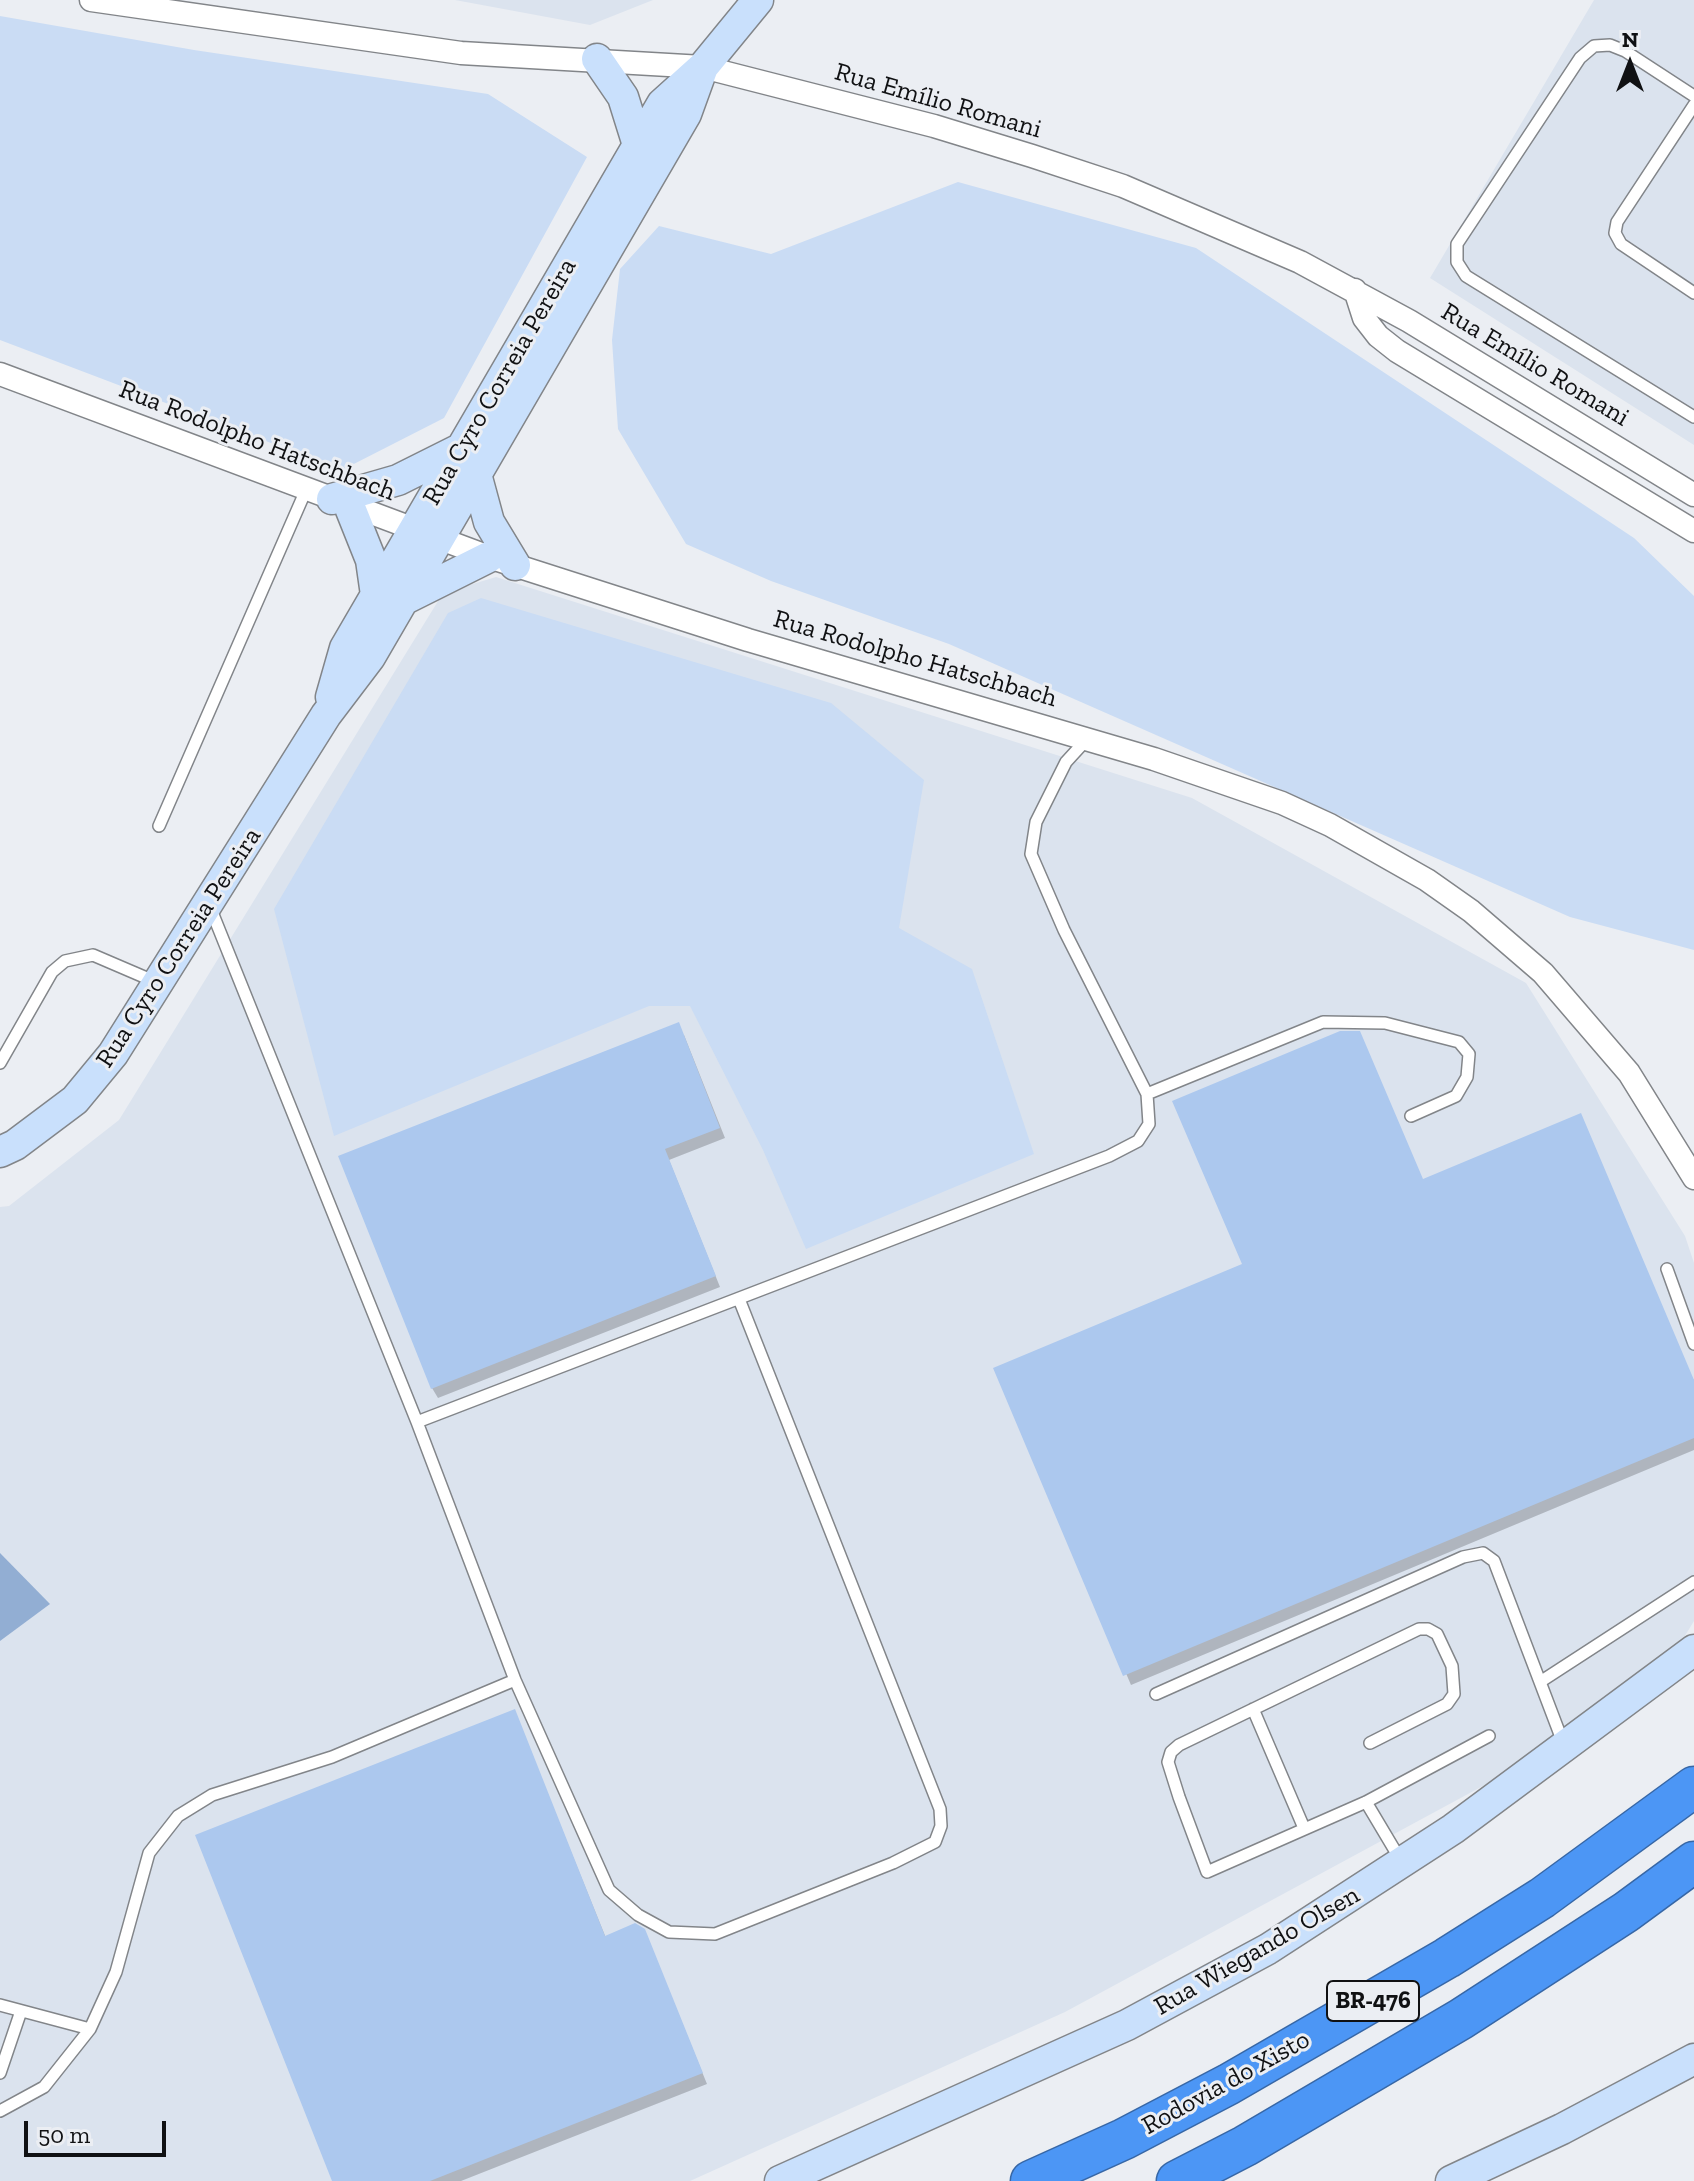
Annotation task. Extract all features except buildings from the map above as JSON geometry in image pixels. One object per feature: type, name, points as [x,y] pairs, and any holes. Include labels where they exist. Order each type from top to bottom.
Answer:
[{"type":"highway","name":"Rodovia do Xisto","points":[[1031,2181],[1124,2139],[1229,2084],[1447,1958],[1542,1898],[1694,1787]]},
{"type":"highway","name":"BR-476","points":[[1177,2181],[1258,2138],[1461,2019],[1613,1921],[1694,1862]]},
{"type":"street","name":"Rua Emílio Romani","points":[[91,0],[461,53],[703,67],[934,126],[1123,186],[1211,221],[1355,290],[1694,495]]},
{"type":"street","name":"Rua Cyro Correia Pereira","points":[[469,461],[662,104],[703,67],[758,0]]},
{"type":"street","points":[[597,59],[623,97],[638,145]]},
{"type":"street","name":"Rua Cyro Correia Pereira","points":[[0,1152],[15,1145],[75,1100],[113,1054],[326,715],[370,657],[390,597],[469,461],[686,114],[703,67]]},
{"type":"street","points":[[1355,290],[1364,318],[1378,336],[1397,351],[1694,531]]},
{"type":"street","name":"Rua Rodolpho Hatschbach","points":[[0,374],[502,561],[748,640],[1088,738],[1226,782],[1318,820],[1375,849],[1471,911],[1543,973],[1611,1048],[1654,1109],[1694,1178]]},
{"type":"street","points":[[469,461],[502,561],[390,597],[367,548],[329,498],[469,461]]},
{"type":"street","name":"Rua Wiegando Olsen","points":[[780,2181],[1127,2025],[1268,1949],[1403,1863],[1565,1748],[1694,1650]]},
{"type":"street","points":[[1451,2181],[1562,2129],[1694,2059]]},
{"type":"lane","points":[[1694,96],[1625,51],[1610,45],[1594,46],[1580,58],[1457,244],[1457,262],[1466,276],[1694,417]]},
{"type":"lane","points":[[1694,105],[1617,222],[1615,233],[1621,244],[1694,293]]},
{"type":"lane","points":[[159,826],[329,498]]},
{"type":"lane","points":[[417,1422],[1109,1156],[1138,1141],[1149,1124],[1147,1094],[1058,916],[1031,854],[1036,822],[1042,809],[1066,762],[1088,738]]},
{"type":"lane","points":[[208,903],[417,1422],[515,1680],[609,1890],[638,1915],[669,1932],[715,1934],[893,1863],[935,1842],[941,1826],[940,1809],[739,1299]]},
{"type":"lane","points":[[0,1063],[52,972],[65,961],[93,955],[158,983]]},
{"type":"lane","points":[[1147,1094],[1323,1022],[1385,1023],[1459,1042],[1469,1054],[1467,1077],[1456,1096],[1411,1116]]},
{"type":"lane","points":[[1667,1269],[1694,1344]]},
{"type":"lane","points":[[1156,1694],[1463,1557],[1483,1553],[1494,1561],[1565,1748]]},
{"type":"lane","points":[[1540,1682],[1694,1582]]},
{"type":"lane","points":[[1370,1743],[1447,1704],[1454,1694],[1452,1666],[1437,1634],[1428,1629],[1419,1629],[1179,1745],[1171,1752],[1168,1762],[1207,1872],[1366,1802],[1489,1736]]},
{"type":"lane","points":[[0,2111],[44,2087],[90,2029],[116,1972],[149,1853],[178,1816],[212,1795],[332,1757],[515,1680]]},
{"type":"lane","points":[[1253,1709],[1304,1828]]},
{"type":"lane","points":[[1366,1802],[1403,1863]]},
{"type":"lane","points":[[0,2005],[90,2029]]},
{"type":"lane","points":[[0,2073],[21,2011]]},
{"type":"shaded area","points":[[455,0],[653,0],[590,25]]},
{"type":"shaded area","points":[[1594,0],[1694,0],[1694,445],[1430,278]]},
{"type":"shaded area","points":[[0,16],[194,50],[488,94],[587,157],[444,418],[342,470],[0,340]]},
{"type":"shaded area","points":[[958,182],[1196,248],[1634,538],[1694,596],[1694,950],[1570,917],[949,644],[771,581],[686,544],[618,429],[612,340],[620,269],[659,226],[771,254]]},
{"type":"shaded area","points":[[496,577],[1192,798],[1526,983],[1685,1236],[1694,1263],[1694,1621],[1675,1652],[1529,1761],[1065,2012],[690,2181],[0,2181],[0,1207],[9,1206],[119,1120],[443,593]]},
{"type":"shaded area","points":[[481,598],[831,703],[924,780],[899,928],[972,969],[1034,1154],[806,1249],[763,1150],[690,1006],[649,1006],[334,1136],[274,909],[448,613]]},
{"type":"shaded area","points":[[0,1553],[50,1604],[0,1641]]}]
